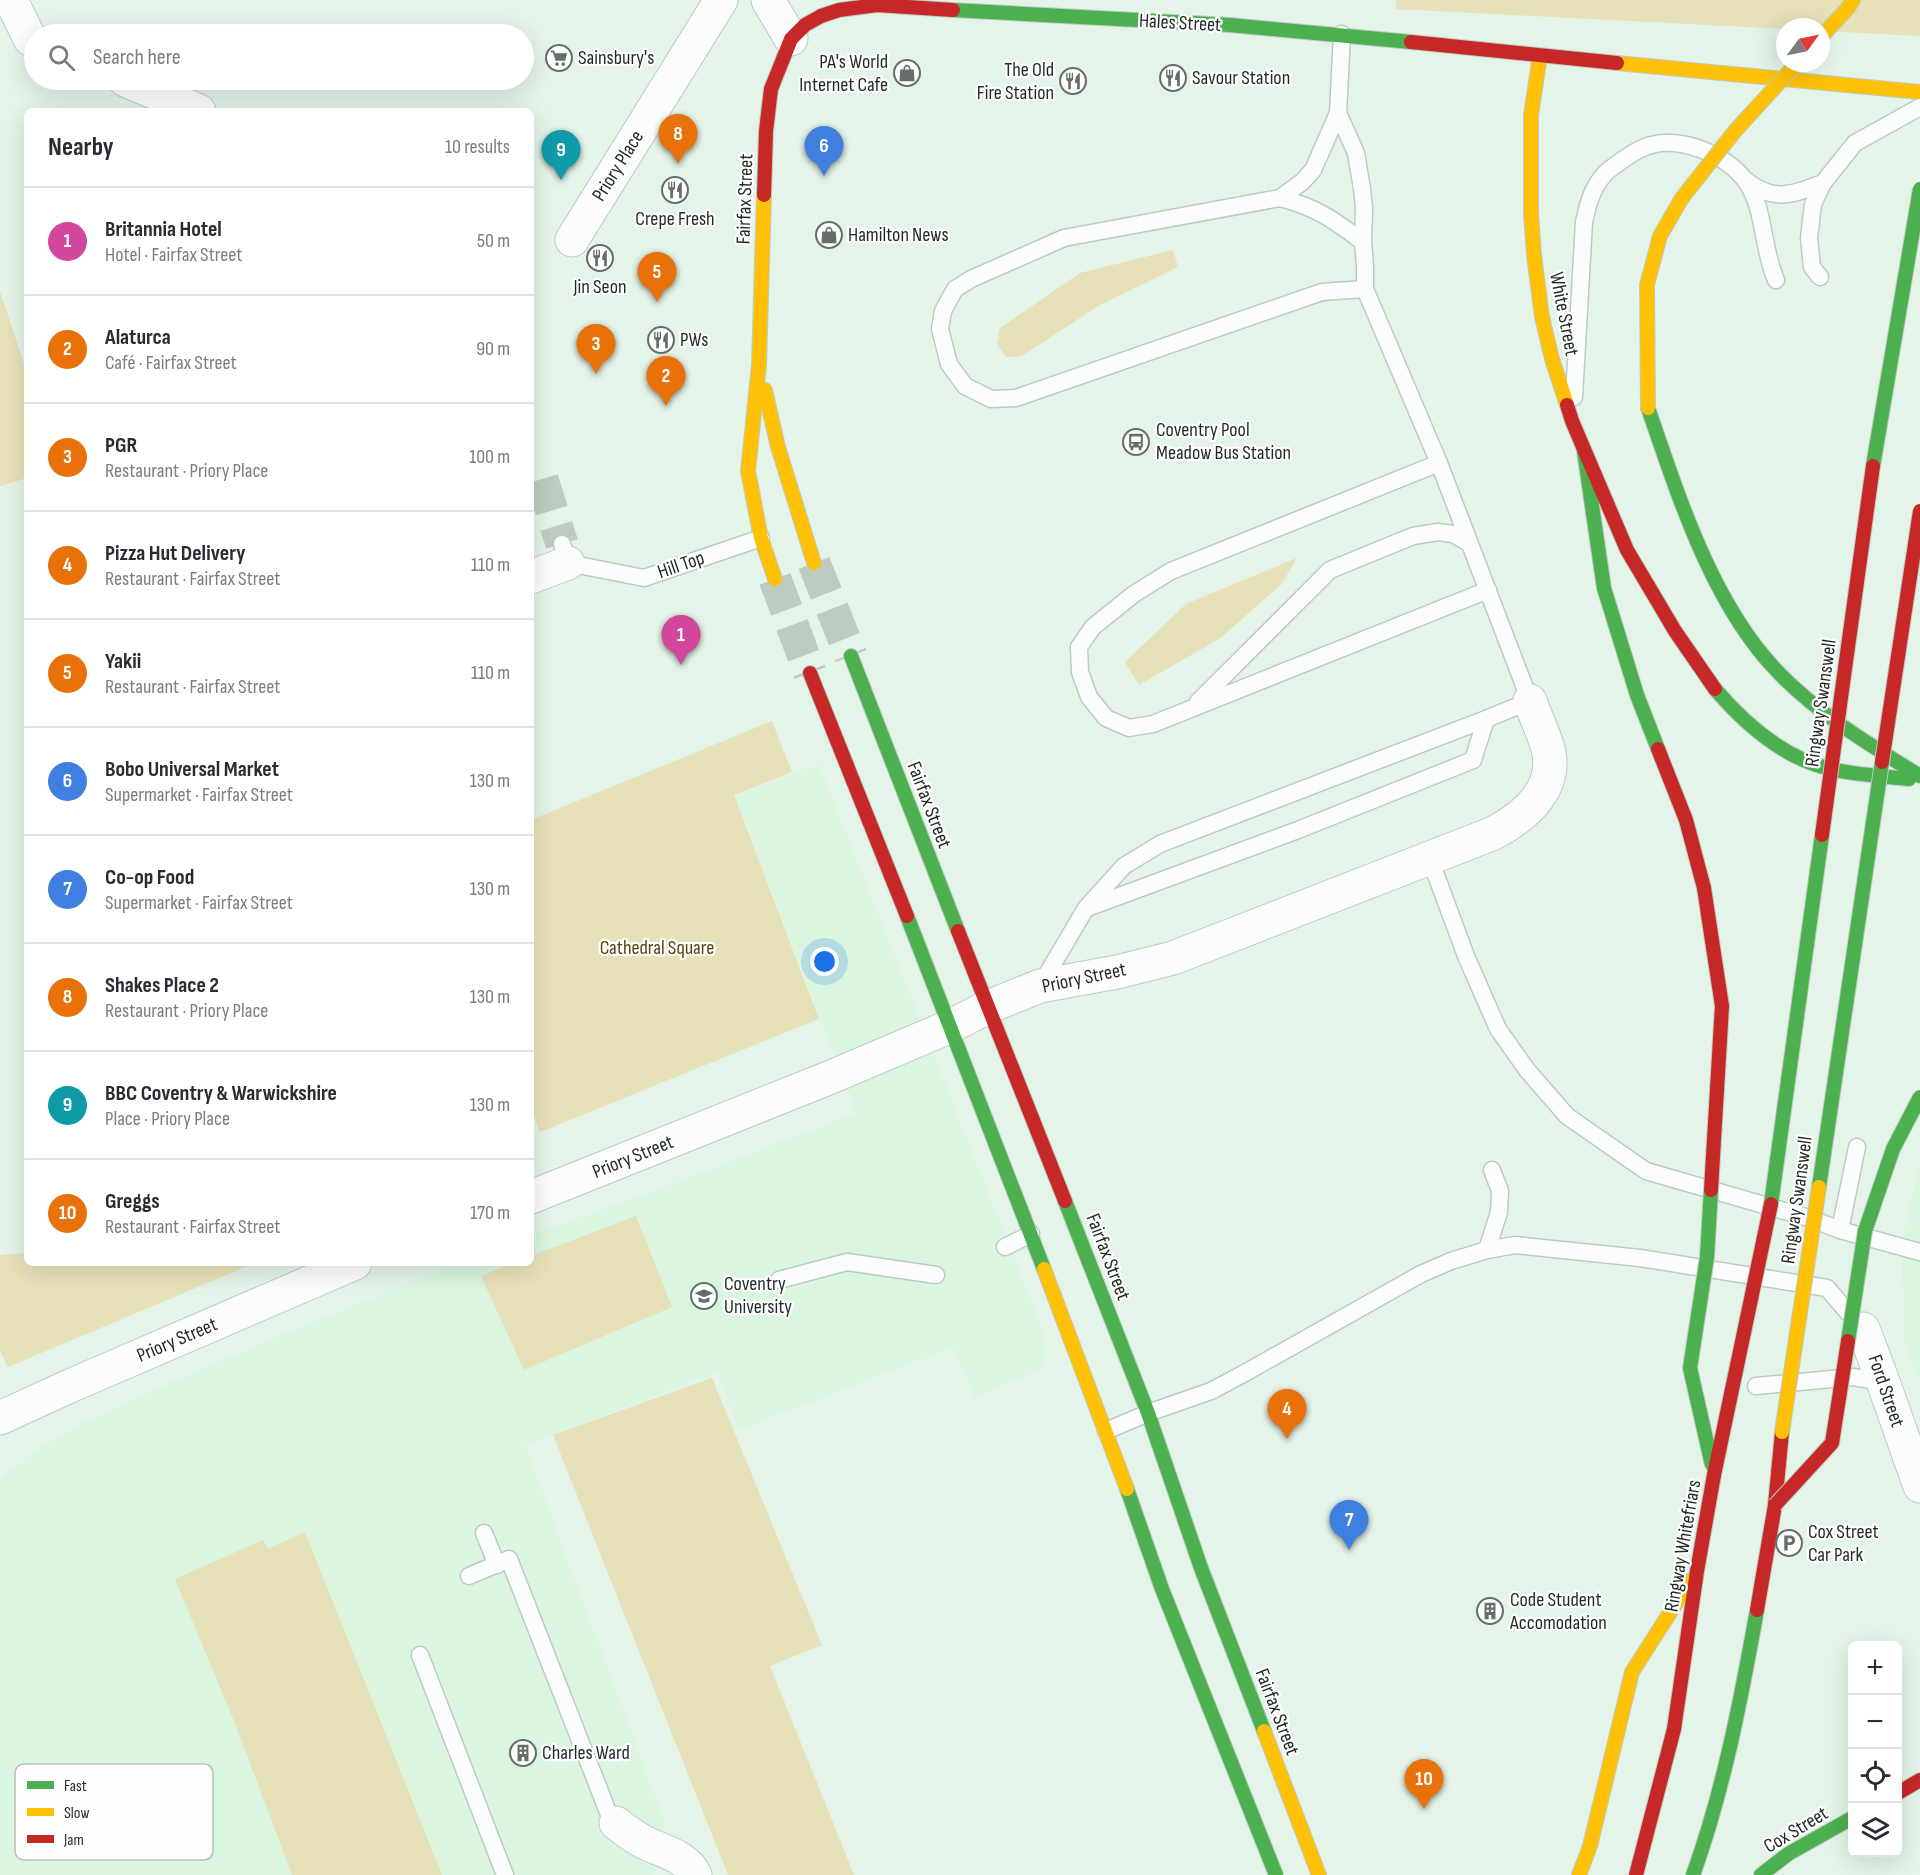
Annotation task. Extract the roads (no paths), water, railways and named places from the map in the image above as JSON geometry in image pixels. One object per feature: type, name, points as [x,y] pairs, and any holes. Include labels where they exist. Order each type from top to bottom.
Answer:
[{"type":"main road","points":[[1830,27],[1853,0]]},
{"type":"main road","name":"Hales Street","points":[[790,39],[805,25],[815,8],[839,10],[877,5],[1003,14],[1230,25],[1342,34],[1540,56]]},
{"type":"main road","name":"Fairfax Street","points":[[775,579],[761,538],[748,471],[759,365],[766,131],[771,88],[790,39]]},
{"type":"main road","name":"White Street","points":[[1540,56],[1531,114],[1531,213],[1542,317],[1552,359],[1572,421],[1627,550],[1675,631],[1710,683],[1734,711],[1760,733],[1794,755],[1830,769],[1920,781]]},
{"type":"main road","points":[[1789,72],[1722,147],[1682,198],[1660,236],[1647,285],[1648,408],[1680,501],[1729,608],[1774,669],[1820,710],[1920,776]]},
{"type":"main road","name":"Ringway Swanswell","points":[[1768,1223],[1874,459],[1920,189]]},
{"type":"main road","name":"Fairfax Street","points":[[759,365],[778,447],[814,563]]},
{"type":"main road","points":[[1584,451],[1604,588],[1637,695],[1686,820],[1704,888],[1722,1006],[1707,1257],[1690,1368],[1714,1475]]},
{"type":"main road","name":"Ringway Swanswell","points":[[1775,1505],[1782,1432],[1920,511]]},
{"type":"main road","name":"Fairfax Street","points":[[851,656],[1148,1413],[1201,1568],[1319,1875]]},
{"type":"main road","points":[[810,673],[1032,1234],[1162,1588],[1276,1875]]},
{"type":"main road","points":[[1694,1875],[1709,1831],[1725,1770],[1775,1505],[1832,1443],[1865,1231],[1893,1149],[1920,1097]]},
{"type":"main road","name":"Ringway Whitefriars","points":[[1636,1875],[1674,1729],[1697,1571],[1714,1475],[1768,1223]]},
{"type":"main road","points":[[1579,1875],[1590,1846],[1632,1672],[1697,1571]]},
{"type":"main road","points":[[1902,1791],[1920,1780]]},
{"type":"main road","name":"Cox Street","points":[[1761,1875],[1788,1854],[1848,1820]]},
{"type":"main road","points":[[1709,1831],[1712,1864]]},
{"type":"street","points":[[12,0],[24,26]]},
{"type":"street","name":"Priory Place","points":[[572,240],[721,0]]},
{"type":"street","points":[[768,0],[790,39]]},
{"type":"street","points":[[149,90],[192,108]]},
{"type":"street","name":"Hill Top","points":[[534,574],[565,554]]},
{"type":"street","name":"Priory Street","points":[[534,1191],[831,1077],[1040,986],[1116,972],[1173,958],[1494,833],[1517,820],[1534,803],[1545,787],[1550,770],[1548,747],[1530,700]]},
{"type":"street","name":"Priory Street","points":[[0,1418],[348,1266]]},
{"type":"street","name":"Ford Street","points":[[1863,1329],[1920,1485]]},
{"type":"street","points":[[616,1823],[630,1834],[682,1860],[694,1871],[695,1875]]},
{"type":"lane","points":[[1280,198],[1314,170],[1338,113],[1342,34]]},
{"type":"lane","points":[[1540,56],[1692,82],[1919,104]]},
{"type":"lane","points":[[1820,277],[1812,267],[1809,238],[1813,204],[1823,183],[1855,143],[1919,104]]},
{"type":"lane","points":[[1040,986],[1086,908],[1124,866],[1160,844],[1530,700],[1439,463],[1365,289],[1364,208],[1356,153],[1338,113]]},
{"type":"lane","points":[[1572,421],[1584,222],[1590,195],[1604,174],[1645,147],[1664,143],[1684,144],[1707,150],[1756,188],[1770,194],[1783,195],[1823,183]]},
{"type":"lane","points":[[1746,180],[1755,197],[1768,264],[1776,280]]},
{"type":"lane","points":[[1363,242],[1321,212],[1280,198],[1064,238],[971,279],[955,290],[943,311],[940,329],[949,364],[965,386],[991,399],[1016,398],[1322,292],[1365,289]]},
{"type":"lane","points":[[1439,463],[1171,571],[1134,594],[1093,627],[1079,647],[1080,672],[1089,697],[1106,718],[1129,728],[1153,724],[1488,590]]},
{"type":"lane","points":[[1194,706],[1330,570],[1413,536],[1438,532],[1453,534],[1469,543]]},
{"type":"lane","name":"Hill Top","points":[[565,554],[644,578],[761,538]]},
{"type":"lane","points":[[1086,908],[1298,830],[1473,760],[1486,719]]},
{"type":"lane","points":[[1430,859],[1466,956],[1498,1029],[1527,1070],[1567,1116],[1646,1171],[1920,1252]]},
{"type":"lane","points":[[1840,1230],[1857,1147]]},
{"type":"lane","points":[[1487,1250],[1499,1212],[1500,1191],[1492,1170]]},
{"type":"lane","points":[[1005,1247],[1032,1234]]},
{"type":"lane","points":[[1106,1431],[1211,1390],[1244,1374],[1421,1274],[1451,1261],[1487,1250],[1515,1245],[1640,1258],[1827,1288],[1863,1329]]},
{"type":"lane","points":[[779,1280],[847,1262],[936,1275]]},
{"type":"lane","points":[[1756,1386],[1854,1377],[1884,1382]]},
{"type":"lane","points":[[484,1533],[497,1565]]},
{"type":"lane","points":[[469,1576],[509,1559],[608,1812],[616,1823]]},
{"type":"lane","points":[[420,1655],[506,1875]]},
{"type":"tunnel","points":[[542,479],[562,544]]},
{"type":"tunnel","points":[[814,563],[851,656]]},
{"type":"tunnel","points":[[775,579],[810,673]]},
{"type":"place","name":"Sainsbury's","points":[[559,58]]},
{"type":"place","name":"PA's World Internet Cafe","points":[[907,73]]},
{"type":"place","name":"Savour Station","points":[[1173,78]]},
{"type":"place","name":"The Old Fire Station","points":[[1073,81]]},
{"type":"place","name":"Shakes Place 2","points":[[678,164]]},
{"type":"place","name":"Bobo Universal Market","points":[[824,176]]},
{"type":"place","name":"BBC Coventry & Warwickshire","points":[[561,180]]},
{"type":"place","name":"Crepe Fresh","points":[[675,190]]},
{"type":"place","name":"Hamilton News","points":[[829,235]]},
{"type":"place","name":"Jin Seon","points":[[600,258]]},
{"type":"place","name":"Yakii","points":[[657,302]]},
{"type":"place","name":"PWs","points":[[661,340]]},
{"type":"place","name":"PGR","points":[[596,374]]},
{"type":"place","name":"Alaturca","points":[[666,406]]},
{"type":"place","name":"Coventry Pool Meadow Bus Station","points":[[1136,442]]},
{"type":"place","name":"Britannia Hotel","points":[[681,665]]},
{"type":"place","name":"Coventry University","points":[[704,1296]]},
{"type":"place","name":"Pizza Hut Delivery","points":[[1287,1439]]},
{"type":"place","name":"Cox Street Car Park","points":[[1789,1543]]},
{"type":"place","name":"Co-op Food","points":[[1349,1550]]},
{"type":"place","name":"Code Student Accomodation","points":[[1490,1611]]},
{"type":"place","name":"Charles Ward","points":[[523,1753]]},
{"type":"place","name":"Greggs","points":[[1424,1809]]},
{"type":"park label","name":"Cathedral Square","points":[[657,948]]}]
